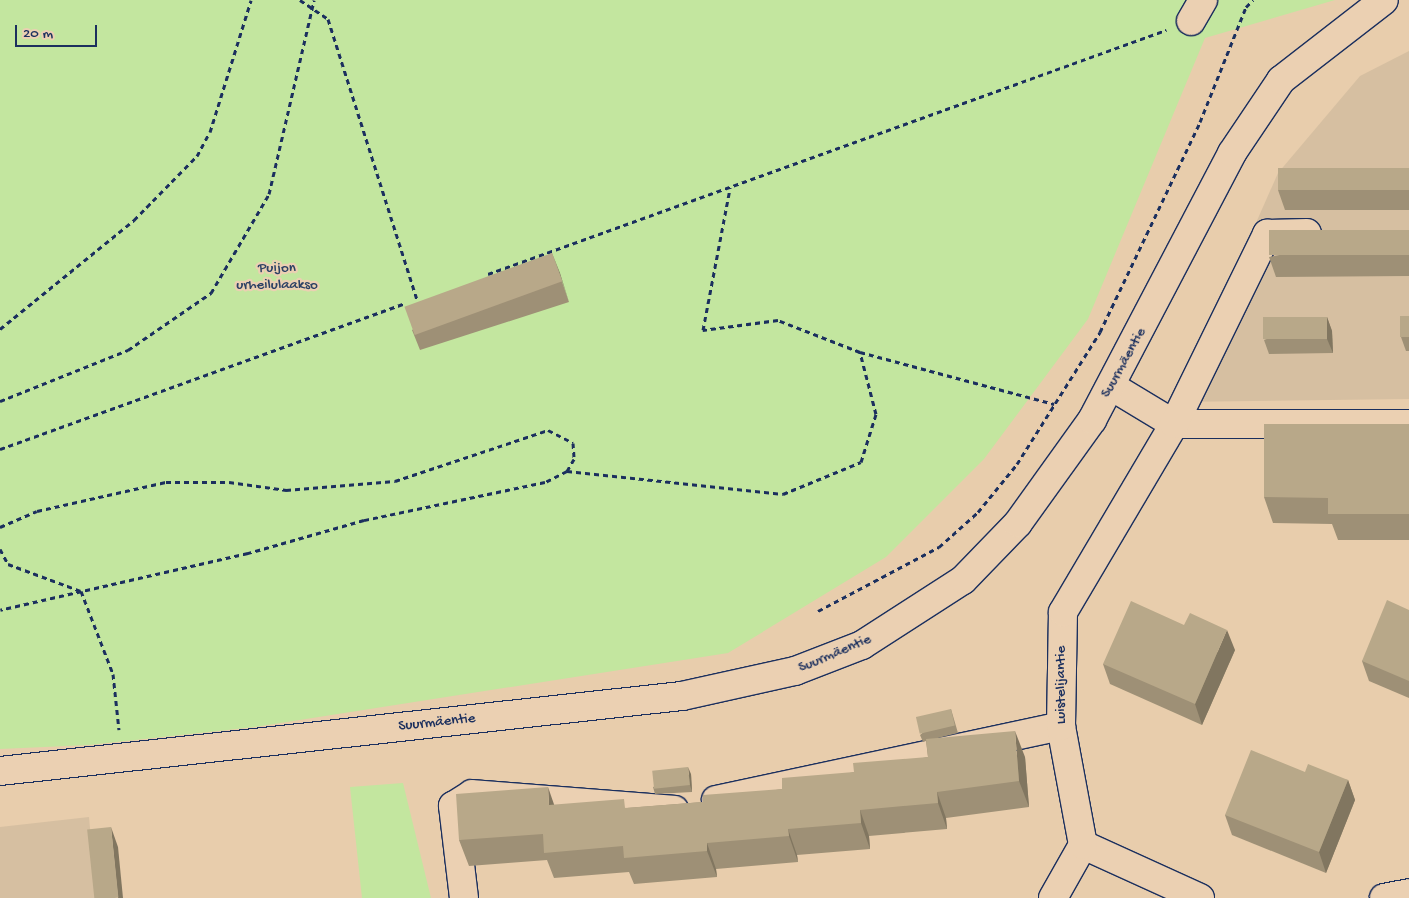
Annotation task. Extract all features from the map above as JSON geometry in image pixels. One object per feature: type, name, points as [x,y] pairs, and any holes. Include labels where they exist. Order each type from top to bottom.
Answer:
[{"type":"main road","name":"Suurmäentie","points":[[0,771],[682,696],[795,671],[862,645],[963,580],[1018,523],[1111,386],[1232,153],[1281,80],[1384,0]]},
{"type":"main road","name":"Luistelijantie","points":[[1083,845],[1062,726],[1063,612],[1174,424],[1267,234],[1333,232]]},
{"type":"main road","points":[[1111,386],[1174,424],[1409,424]]},
{"type":"main road","points":[[464,898],[453,806],[472,794],[676,810],[782,784],[1062,726]]},
{"type":"main road","points":[[1053,898],[1083,845],[1200,898]]},
{"type":"main road","points":[[1384,898],[1409,893]]},
{"type":"path","points":[[0,329],[134,220],[197,156],[210,132],[251,0]]},
{"type":"path","points":[[300,0],[328,19],[417,299]]},
{"type":"path","points":[[0,401],[128,350],[211,293],[269,194],[314,0]]},
{"type":"path","points":[[818,611],[938,547],[978,512],[1054,404],[1100,332],[1253,0]]},
{"type":"path","points":[[482,276],[730,188],[1197,10]]},
{"type":"path","points":[[730,188],[703,330],[778,320],[860,352],[1054,404]]},
{"type":"path","points":[[0,449],[426,296]]},
{"type":"path","points":[[0,610],[248,553],[364,520],[545,482],[567,471],[783,494],[861,462],[876,414],[860,352]]},
{"type":"path","points":[[0,526],[37,511],[166,482],[229,482],[286,490],[395,482],[548,430],[573,443],[574,459],[567,471]]},
{"type":"path","points":[[0,549],[8,564],[81,591],[113,674],[123,758]]},
{"type":"shaded area","points":[[1409,51],[1409,399],[1177,402],[1278,173],[1360,76]]},
{"type":"shaded area","points":[[89,817],[96,898],[0,898],[0,827]]},
{"type":"green space","name":"Puijon urheilulaakso","points":[[0,0],[1335,0],[1205,38],[1088,319],[984,459],[886,557],[728,653],[255,727],[89,745],[0,749]]},
{"type":"green space","points":[[403,783],[431,898],[362,898],[350,787]]},
{"type":"building","points":[[1278,168],[1409,168],[1409,190],[1278,190]]},
{"type":"building","points":[[1269,230],[1409,230],[1409,255],[1269,255]]},
{"type":"building","points":[[552,253],[562,281],[415,335],[404,307]]},
{"type":"building","points":[[1400,316],[1409,316],[1409,337],[1400,337]]},
{"type":"building","points":[[1263,317],[1327,317],[1327,339],[1263,339]]},
{"type":"building","points":[[1264,424],[1409,424],[1409,514],[1328,514],[1328,498],[1264,497]]},
{"type":"building","points":[[1387,600],[1409,610],[1409,681],[1362,661]]},
{"type":"building","points":[[1131,601],[1184,625],[1190,613],[1227,630],[1195,704],[1103,664]]},
{"type":"building","points":[[951,709],[955,726],[920,734],[916,717]]},
{"type":"building","points":[[1015,731],[1019,781],[937,792],[938,803],[860,810],[861,823],[788,829],[789,836],[707,843],[707,851],[624,858],[623,846],[544,853],[543,834],[459,840],[456,794],[548,787],[549,805],[624,799],[625,808],[703,802],[703,795],[782,789],[782,778],[854,772],[853,763],[928,757],[926,739]]},
{"type":"building","points":[[1251,750],[1305,772],[1308,764],[1348,780],[1319,852],[1225,815]]},
{"type":"building","points":[[688,767],[690,785],[654,789],[652,771]]},
{"type":"building","points":[[111,827],[118,898],[94,898],[87,830]]}]
